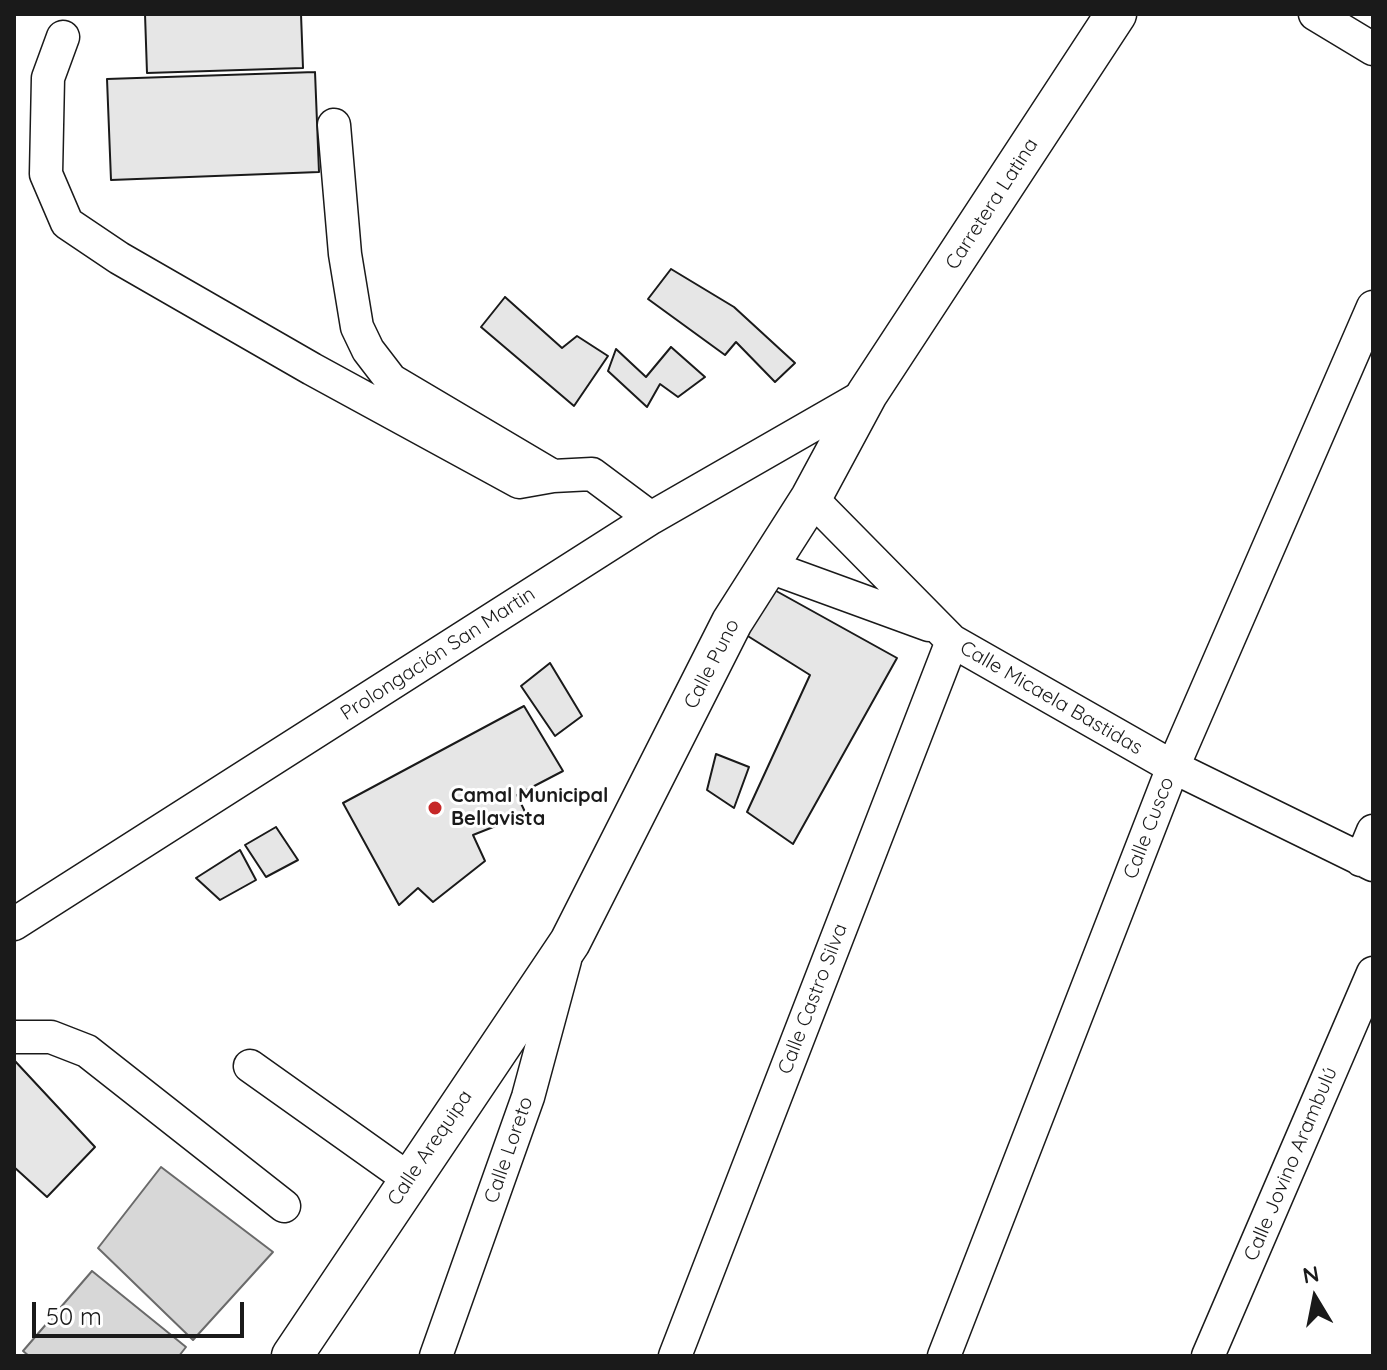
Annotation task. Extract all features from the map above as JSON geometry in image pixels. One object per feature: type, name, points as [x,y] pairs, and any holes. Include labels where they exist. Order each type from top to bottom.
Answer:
[{"type":"main road","name":"Carretera Latina","points":[[867,394],[1116,14]]},
{"type":"main road","name":"Calle Puno","points":[[570,942],[732,622],[811,498],[867,394]]},
{"type":"main road","name":"Calle Arequipa","points":[[292,1356],[570,942]]},
{"type":"street","points":[[1315,14],[1373,49]]},
{"type":"street","points":[[63,37],[48,78],[46,174],[67,223],[119,258],[519,482],[592,474],[651,518]]},
{"type":"street","points":[[334,125],[345,254],[357,327],[368,350],[391,380],[553,476]]},
{"type":"street","name":"Calle Cusco","points":[[944,1356],[1173,767],[1373,307]]},
{"type":"street","name":"Prolongación San Martin","points":[[14,924],[651,518],[867,394]]},
{"type":"street","name":"Calle Micaela Bastidas","points":[[811,498],[945,634],[1173,767],[1369,852]]},
{"type":"street","points":[[767,566],[945,634]]},
{"type":"street","name":"Calle Castro Silva","points":[[675,1356],[945,634]]},
{"type":"street","name":"Calle Loreto","points":[[436,1356],[528,1097],[570,942]]},
{"type":"street","name":"Calle Jovino Arambulú","points":[[1208,1356],[1373,973]]},
{"type":"street","points":[[14,1037],[51,1037],[87,1051],[284,1206]]},
{"type":"street","points":[[250,1066],[409,1179]]},
{"type":"shaded area","points":[[161,1167],[273,1252],[193,1340],[98,1248]]},
{"type":"shaded area","points":[[92,1271],[186,1347],[179,1356],[29,1356],[23,1351]]},
{"type":"building","points":[[145,14],[301,14],[303,68],[147,73]]},
{"type":"building","points":[[315,72],[319,172],[111,180],[107,79]]},
{"type":"building","points":[[671,269],[734,307],[795,363],[775,382],[736,342],[725,355],[648,299]]},
{"type":"building","points":[[505,297],[562,348],[577,336],[608,356],[574,406],[481,327]]},
{"type":"building","points":[[671,347],[705,377],[678,397],[660,384],[647,407],[608,371],[616,349],[646,377]]},
{"type":"building","points":[[769,587],[897,658],[793,844],[747,812],[810,675],[735,628]]},
{"type":"building","points":[[550,663],[582,716],[555,736],[521,686]]},
{"type":"building","name":"Camal Municipal Bellavista","points":[[524,706],[563,771],[517,795],[526,814],[473,835],[485,861],[433,902],[418,888],[399,905],[343,803]]},
{"type":"building","points":[[716,754],[749,767],[734,808],[707,790]]},
{"type":"building","points":[[276,827],[298,860],[266,877],[245,845]]},
{"type":"building","points":[[240,850],[256,880],[220,900],[196,878]]},
{"type":"building","points":[[14,1060],[95,1147],[47,1197],[14,1167]]},
{"type":"place","name":"Camal Municipal Bellavista","points":[[435,808]]}]
